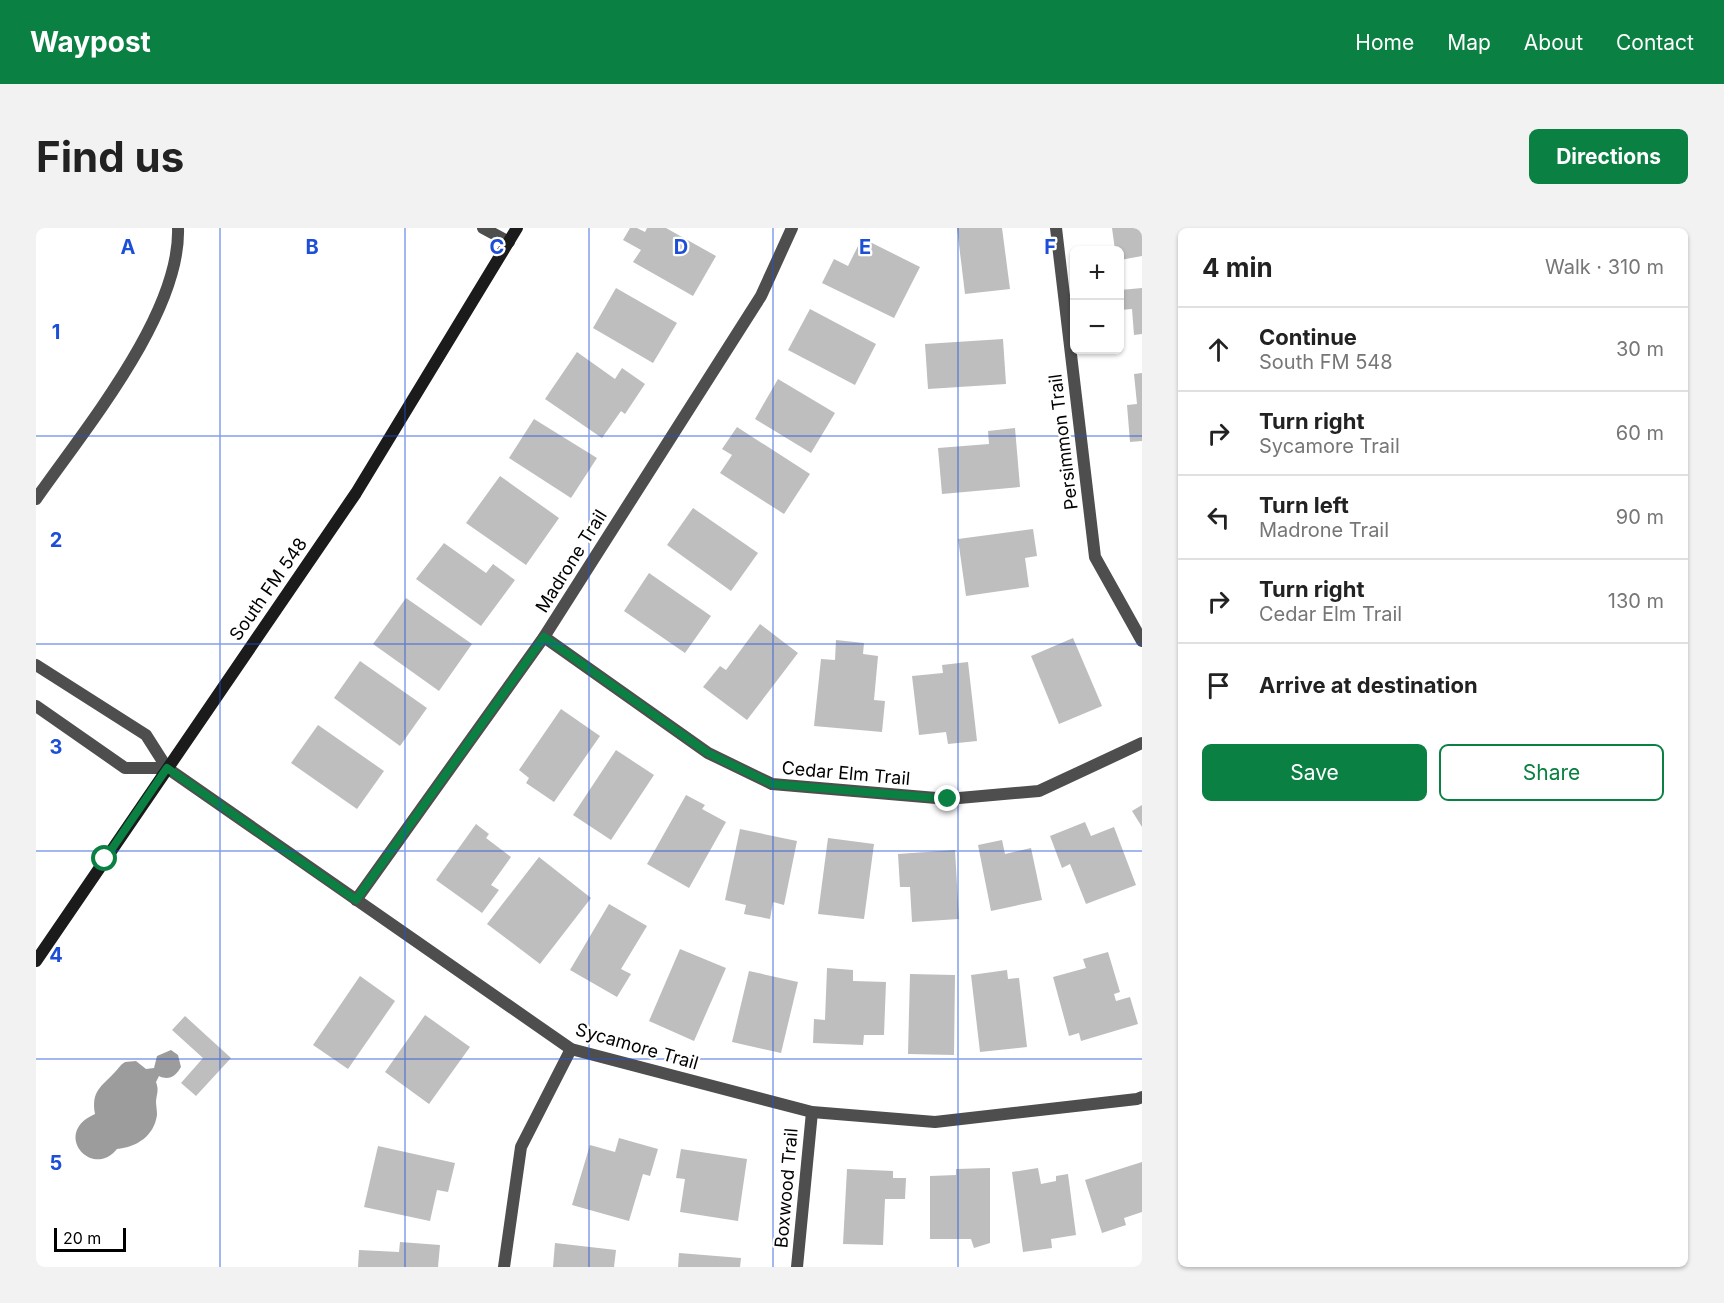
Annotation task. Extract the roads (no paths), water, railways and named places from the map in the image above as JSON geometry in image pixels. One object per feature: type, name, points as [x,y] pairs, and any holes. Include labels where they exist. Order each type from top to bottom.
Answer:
[{"type":"main road","name":"South FM 548","points":[[36,961],[356,493],[517,228]]},
{"type":"street","points":[[36,499],[129,366],[148,332],[174,267],[178,228]]},
{"type":"street","points":[[483,228],[509,242]]},
{"type":"street","name":"Madrone Trail","points":[[356,900],[544,637],[761,296],[792,228]]},
{"type":"street","name":"Persimmon Trail","points":[[1056,228],[1095,557],[1142,641]]},
{"type":"street","name":"Cedar Elm Trail","points":[[544,637],[708,753],[772,784],[948,799],[1039,791],[1142,743]]},
{"type":"street","name":"Sycamore Trail","points":[[36,665],[146,735],[167,768],[571,1049],[812,1112],[934,1122],[1137,1100],[1142,1097]]},
{"type":"street","points":[[36,706],[124,768],[167,768]]},
{"type":"street","points":[[504,1267],[521,1147],[571,1049]]},
{"type":"street","name":"Boxwood Trail","points":[[797,1267],[812,1112]]}]
